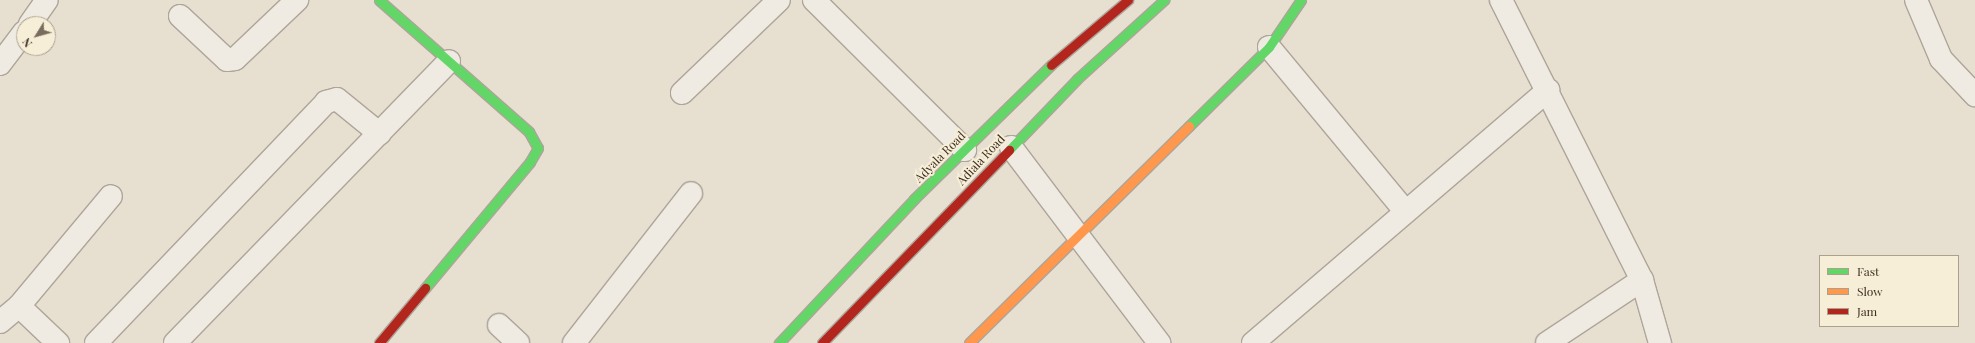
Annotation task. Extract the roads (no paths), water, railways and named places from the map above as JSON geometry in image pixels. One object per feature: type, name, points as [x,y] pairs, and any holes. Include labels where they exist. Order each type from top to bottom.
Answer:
[{"type":"main road","points":[[379,0],[529,132],[538,148],[530,162],[379,343]]},
{"type":"main road","name":"Adyala Road","points":[[779,343],[914,199],[965,150],[1030,83],[1128,0]]},
{"type":"main road","name":"Adiala Road","points":[[822,343],[1077,79],[1164,0]]},
{"type":"main road","points":[[969,343],[1269,47],[1301,0]]},
{"type":"street","points":[[36,16],[47,0]]},
{"type":"street","points":[[180,16],[227,60],[235,59],[297,0]]},
{"type":"street","points":[[682,93],[779,0]]},
{"type":"street","points":[[814,0],[965,150]]},
{"type":"street","points":[[1501,0],[1548,90],[1642,280],[1660,343]]},
{"type":"street","points":[[1916,0],[1941,59],[1975,94]]},
{"type":"street","points":[[0,64],[16,43]]},
{"type":"street","points":[[1269,47],[1406,212]]},
{"type":"street","points":[[175,343],[380,134],[449,61]]},
{"type":"street","points":[[1253,343],[1548,90]]},
{"type":"street","points":[[96,343],[326,102],[337,99],[380,134]]},
{"type":"street","points":[[1011,147],[1076,237],[1159,343]]},
{"type":"street","points":[[574,343],[691,194]]},
{"type":"street","points":[[0,322],[19,306],[111,196]]},
{"type":"street","points":[[1547,343],[1642,280]]},
{"type":"street","points":[[19,306],[58,343]]},
{"type":"street","points":[[498,325],[518,343]]}]
